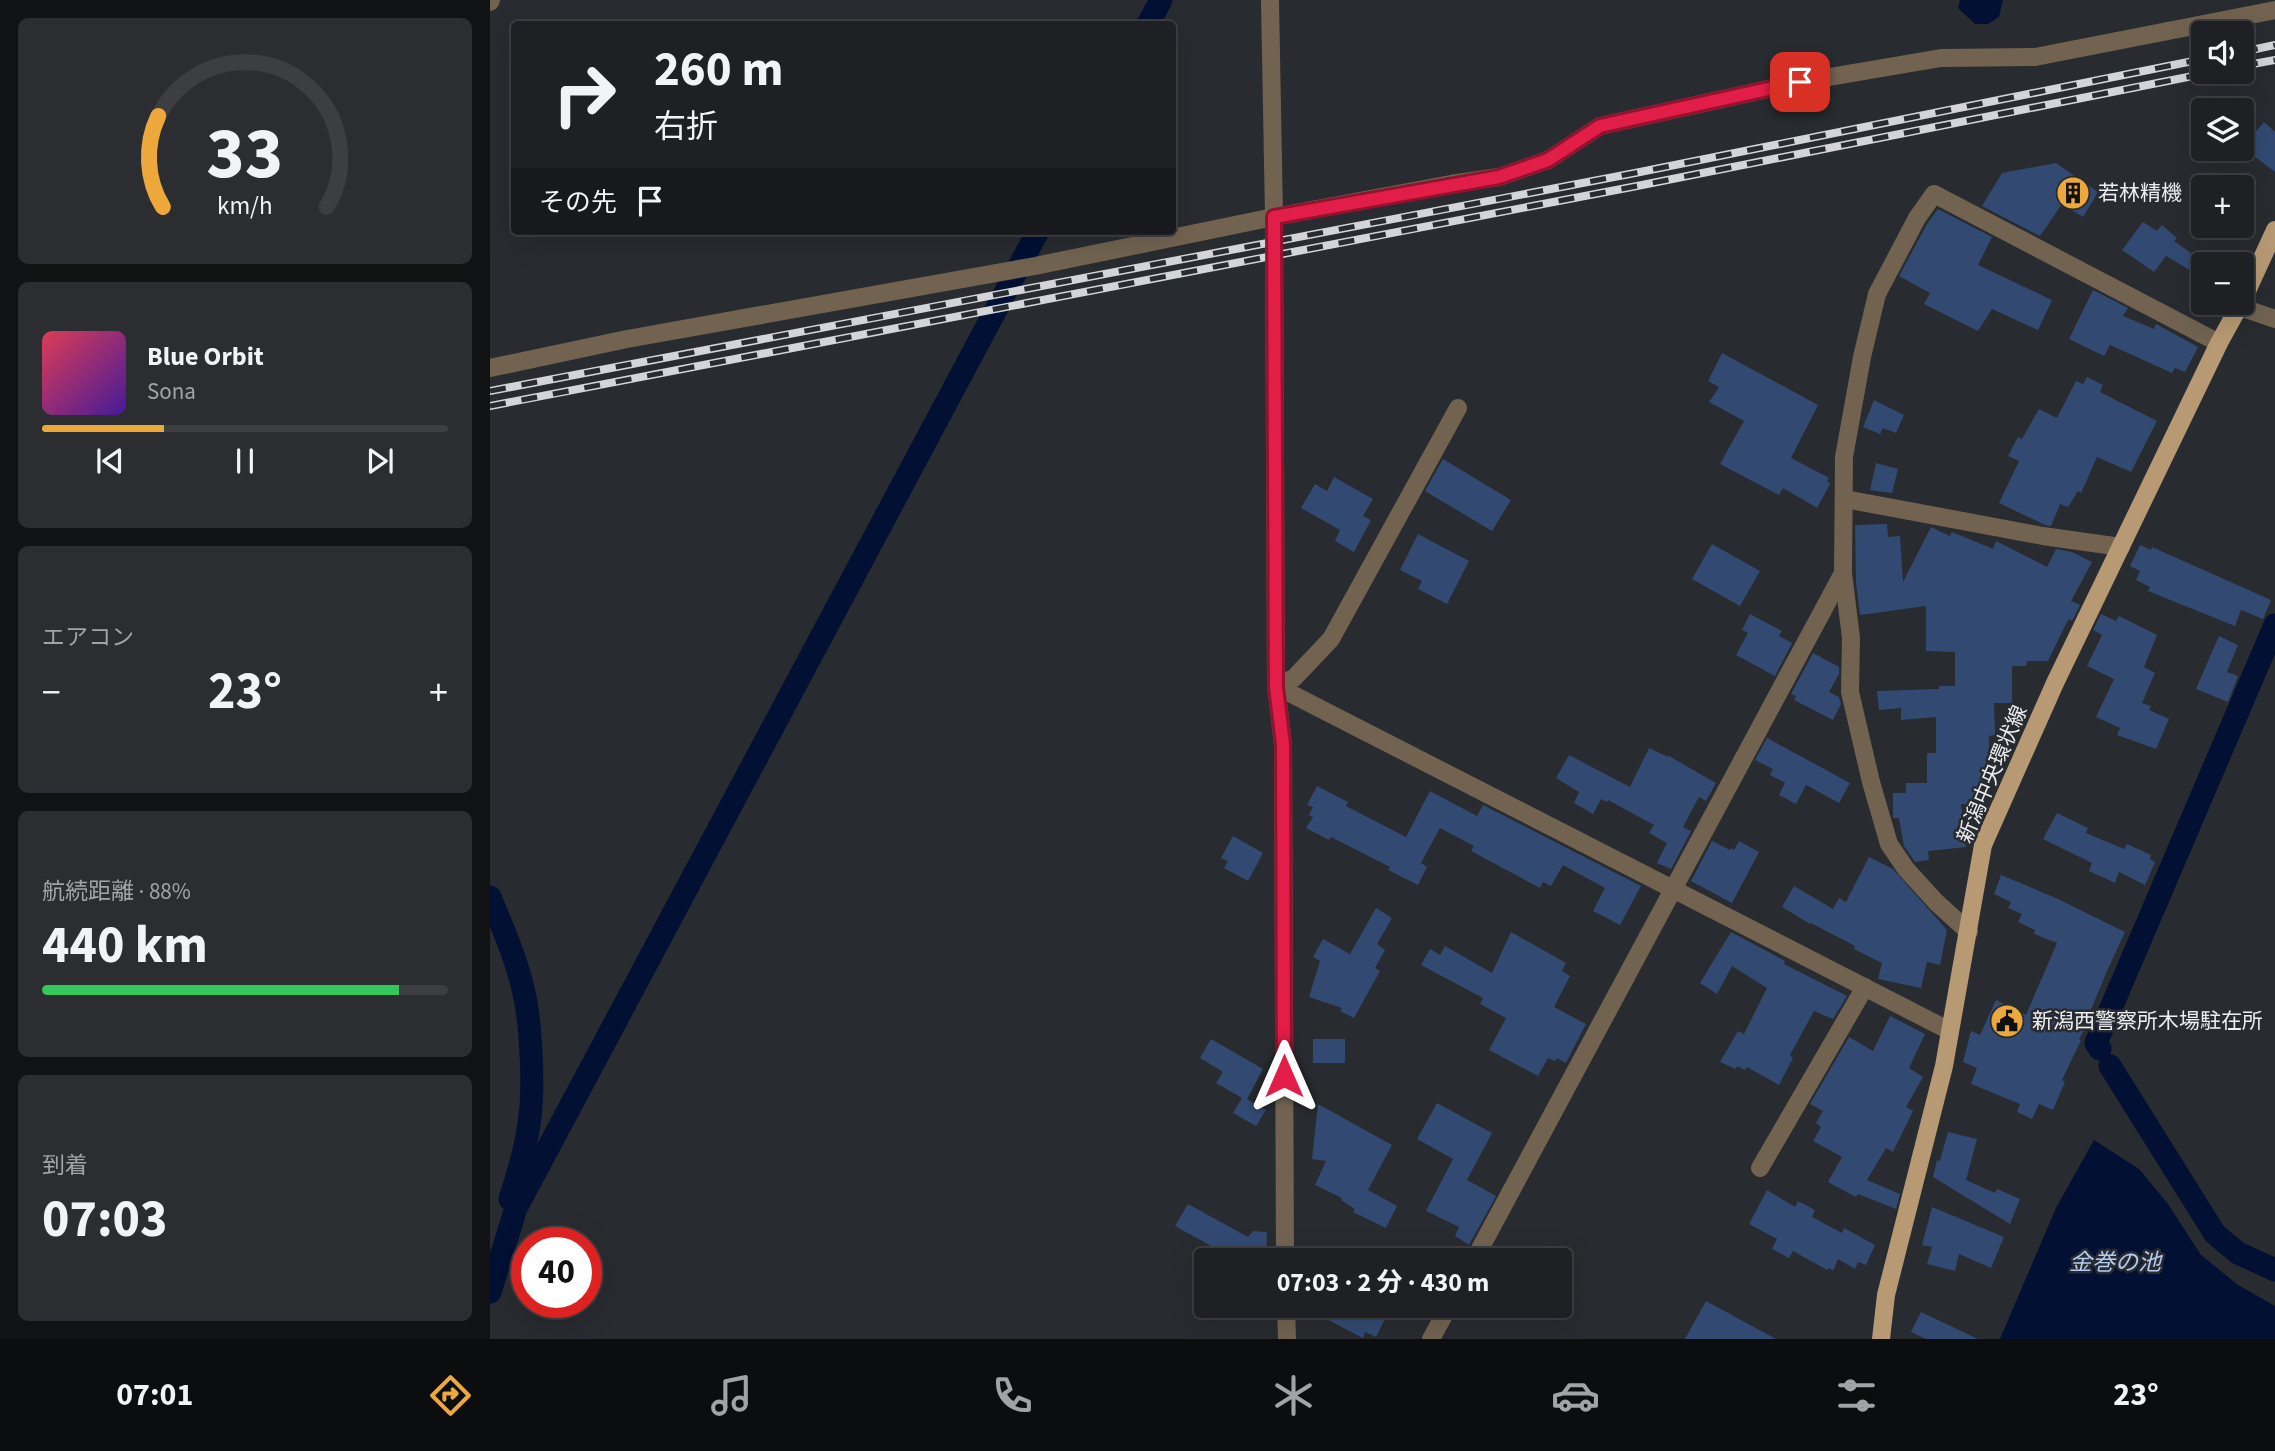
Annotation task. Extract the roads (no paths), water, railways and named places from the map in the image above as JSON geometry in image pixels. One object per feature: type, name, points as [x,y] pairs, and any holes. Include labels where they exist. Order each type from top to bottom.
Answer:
[{"type":"main road","name":"新潟中央環状線","points":[[2254,276],[2275,230]]},
{"type":"main road","name":"新潟中央環状線","points":[[1881,1339],[1886,1295],[1944,1066],[1983,845],[2055,683],[2235,315]]},
{"type":"street","points":[[1270,0],[1274,217],[1276,687],[1283,744],[1285,1248]]},
{"type":"street","points":[[490,368],[627,339],[1034,266],[1274,217],[1499,177],[1548,160],[1600,126],[1800,82],[1941,58],[2035,57],[2275,10]]},
{"type":"street","points":[[1969,932],[1936,902],[1906,869],[1889,844],[1850,692],[1851,638],[1843,573],[1844,457],[1877,293],[1917,218],[1934,194],[2219,343]]},
{"type":"street","points":[[2254,310],[2275,320]]},
{"type":"street","points":[[1276,687],[1294,678],[1331,639],[1458,408]]},
{"type":"street","points":[[1845,499],[2043,536],[2121,547]]},
{"type":"street","points":[[1480,1248],[1843,573]]},
{"type":"street","points":[[1276,687],[1950,1031]]},
{"type":"street","points":[[1760,1168],[1865,987]]},
{"type":"street","points":[[1286,1318],[1287,1339]]},
{"type":"street","points":[[1431,1339],[1442,1318]]},
{"type":"water","points":[[1960,0],[2003,0],[1999,17],[1988,24],[1975,24],[1958,8]]},
{"type":"water","name":"金巻の池","points":[[2094,1140],[2139,1169],[2168,1204],[2201,1255],[2238,1285],[2275,1306],[2275,1339],[2000,1339],[2056,1208]]},
{"type":"waterway","points":[[1150,21],[1161,0]]},
{"type":"waterway","points":[[490,1292],[516,1208],[1036,235]]},
{"type":"waterway","points":[[2100,1049],[2096,1043],[2275,625]]},
{"type":"waterway","points":[[490,897],[521,981],[530,1037],[530,1116],[510,1199]]},
{"type":"waterway","points":[[2110,1066],[2215,1234],[2238,1253],[2275,1270]]},
{"type":"railway","points":[[2254,49],[2275,45]]},
{"type":"railway","points":[[2254,64],[2275,60]]},
{"type":"railway","points":[[490,391],[1635,173],[2191,61]]},
{"type":"railway","points":[[490,406],[1637,186],[2191,76]]},
{"type":"place","name":"若林精機","points":[[2073,193]]},
{"type":"place","name":"新潟西警察所木場駐在所","points":[[2007,1021]]}]
